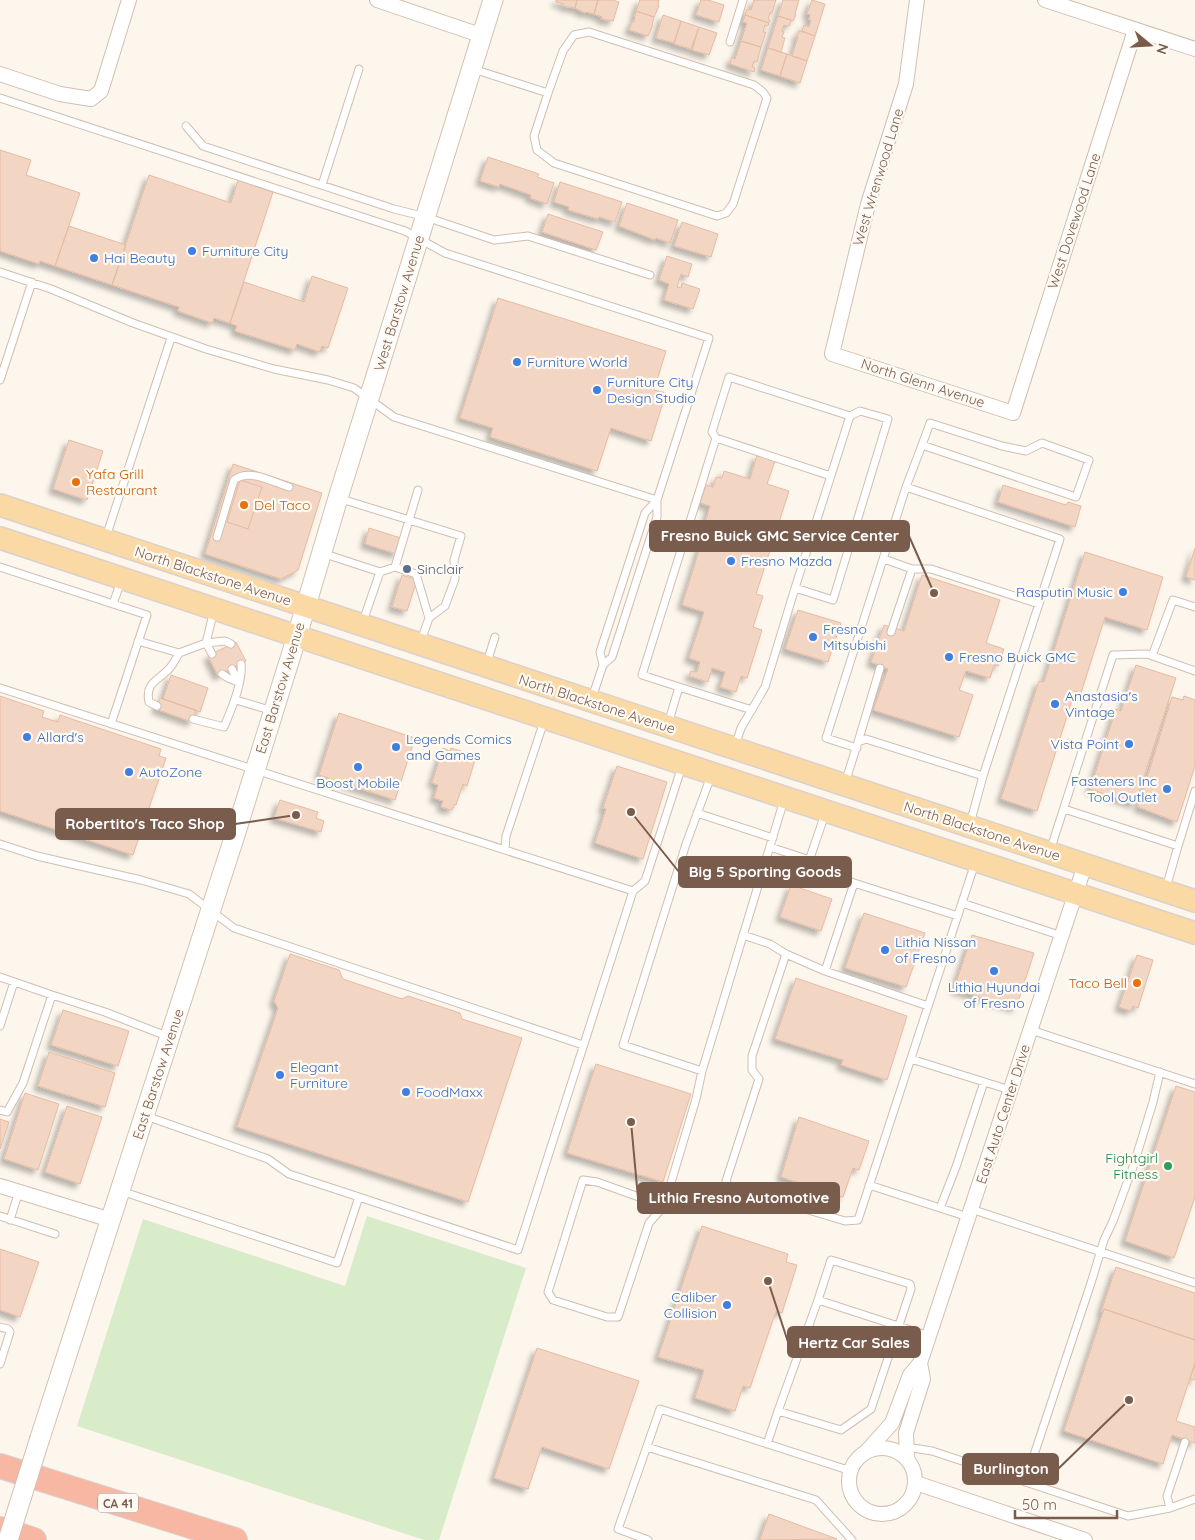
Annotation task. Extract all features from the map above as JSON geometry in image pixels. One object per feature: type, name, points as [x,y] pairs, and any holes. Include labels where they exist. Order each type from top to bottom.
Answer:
[{"type":"highway","name":"CA 41","points":[[0,1466],[235,1540]]},
{"type":"highway","points":[[0,1529],[34,1540]]},
{"type":"main road","name":"West Barstow Avenue","points":[[305,606],[493,0]]},
{"type":"main road","name":"North Blackstone Avenue","points":[[0,506],[1195,901]]},
{"type":"main road","points":[[0,538],[1195,933]]},
{"type":"main road","name":"East Barstow Avenue","points":[[8,1540],[211,911],[305,606]]},
{"type":"street","points":[[0,74],[60,94],[91,100],[101,91],[129,0]]},
{"type":"street","points":[[377,0],[482,36]]},
{"type":"street","name":"West Wrenwood Lane","points":[[832,354],[868,204],[906,84],[917,0]]},
{"type":"street","points":[[1046,0],[1195,49]]},
{"type":"street","name":"West Dovewood Lane","points":[[1013,412],[1135,30]]},
{"type":"street","name":"North Glenn Avenue","points":[[832,354],[1013,412]]},
{"type":"street","name":"East Auto Center Drive","points":[[866,1452],[892,1422],[910,1375],[920,1363],[1085,865]]},
{"type":"street","points":[[0,1186],[111,1220]]},
{"type":"street","name":"East Auto Center Drive","points":[[907,1453],[908,1425],[923,1379],[920,1363]]},
{"type":"street","points":[[874,1448],[890,1448],[907,1453],[916,1483],[911,1498],[904,1506],[890,1513],[875,1514],[865,1510],[857,1503],[849,1484],[851,1471],[860,1456],[874,1448]]},
{"type":"street","points":[[916,1483],[1063,1536],[1085,1540]]},
{"type":"lane","points":[[730,42],[743,0]]},
{"type":"lane","points":[[589,32],[754,85],[767,98],[734,204],[726,213],[717,216],[554,163],[545,157],[537,150],[534,136],[548,94],[563,51],[574,35],[589,32]]},
{"type":"lane","points":[[322,185],[359,69]]},
{"type":"lane","points":[[472,69],[548,94]]},
{"type":"lane","points":[[0,98],[405,232],[445,253],[709,338],[657,500],[657,517],[612,656],[603,665],[591,701]]},
{"type":"lane","points":[[186,126],[203,146],[394,209],[426,217],[494,240],[528,236],[650,275]]},
{"type":"lane","points":[[0,272],[32,282],[171,338],[248,362],[354,388],[394,417],[657,500]]},
{"type":"lane","points":[[0,380],[32,282]]},
{"type":"lane","points":[[105,540],[171,338]]},
{"type":"lane","points":[[795,588],[833,600],[888,419],[860,411],[850,416],[729,377],[712,432],[716,438],[831,476]]},
{"type":"lane","points":[[734,749],[741,728],[765,687],[850,416]]},
{"type":"lane","points":[[922,445],[1076,497],[1089,460],[1042,443],[1026,451],[1002,446],[930,423],[906,487],[826,738],[858,745],[866,739],[983,776]]},
{"type":"lane","points":[[716,438],[642,675],[752,710]]},
{"type":"lane","points":[[218,537],[234,480],[248,474],[289,487]]},
{"type":"lane","points":[[906,487],[1060,539],[983,776],[969,826]]},
{"type":"lane","points":[[395,567],[418,490]]},
{"type":"lane","points":[[338,498],[461,536],[454,560],[455,579],[445,606],[429,618],[419,645]]},
{"type":"lane","points":[[603,665],[600,652],[645,513],[657,500]]},
{"type":"lane","points":[[322,552],[380,572],[395,567],[416,574],[429,618]]},
{"type":"lane","points":[[884,559],[912,568],[931,569],[1039,604]]},
{"type":"lane","points":[[0,567],[146,615],[111,724]]},
{"type":"lane","points":[[891,632],[912,568]]},
{"type":"lane","points":[[361,625],[380,572]]},
{"type":"lane","points":[[113,604],[122,578]]},
{"type":"lane","points":[[1152,656],[1173,600],[1195,607]]},
{"type":"lane","points":[[212,654],[206,643],[214,609]]},
{"type":"lane","points":[[486,666],[495,637]]},
{"type":"lane","points":[[138,641],[179,653],[206,643],[225,641],[231,644]]},
{"type":"lane","points":[[218,641],[222,649]]},
{"type":"lane","points":[[158,706],[149,702],[150,686],[168,670],[179,653]]},
{"type":"lane","points":[[1050,853],[1113,655],[1147,654],[1195,671]]},
{"type":"lane","points":[[194,718],[224,727],[236,700],[238,682],[242,670],[241,664]]},
{"type":"lane","points":[[845,785],[880,668]]},
{"type":"lane","points":[[232,669],[238,682]]},
{"type":"lane","points":[[222,674],[238,682]]},
{"type":"lane","points":[[667,727],[679,687]]},
{"type":"lane","points":[[0,688],[633,891]]},
{"type":"lane","points":[[236,700],[274,711]]},
{"type":"lane","points":[[505,850],[506,836],[545,718]]},
{"type":"lane","points":[[145,1116],[268,1159],[289,1174],[518,1250],[633,891],[645,881],[683,764]]},
{"type":"lane","points":[[702,1071],[623,1045],[697,813],[712,773]]},
{"type":"lane","points":[[1165,891],[1195,790]]},
{"type":"lane","points":[[664,1206],[597,1182],[583,1180],[548,1292],[553,1300],[607,1317],[618,1317],[649,1223],[664,1206],[696,1099],[702,1071],[785,797]]},
{"type":"lane","points":[[1064,809],[1178,846]]},
{"type":"lane","points":[[826,811],[810,860],[810,866],[854,883],[958,916]]},
{"type":"lane","points":[[697,813],[773,838]]},
{"type":"lane","points":[[0,844],[37,856],[141,880],[189,894],[234,928],[583,1045]]},
{"type":"lane","points":[[770,847],[810,860]]},
{"type":"lane","points":[[786,954],[752,1056],[752,1070],[759,1079],[726,1181],[728,1186],[845,1221],[858,1220],[976,861]]},
{"type":"lane","points":[[825,971],[854,883]]},
{"type":"lane","points":[[962,903],[1062,936]]},
{"type":"lane","points":[[743,935],[770,944],[786,954],[825,971],[928,1006]]},
{"type":"lane","points":[[0,978],[105,1012],[170,1038]]},
{"type":"lane","points":[[0,1026],[14,982]]},
{"type":"lane","points":[[0,1110],[6,1112],[23,1083],[52,995]]},
{"type":"lane","points":[[1031,1030],[1195,1084]]},
{"type":"lane","points":[[911,1059],[1010,1090]]},
{"type":"lane","points":[[1025,1482],[1100,1252],[1134,1164],[1160,1072]]},
{"type":"lane","points":[[940,1208],[956,1167],[984,1082]]},
{"type":"lane","points":[[869,1185],[940,1208],[970,1213],[1100,1252],[1195,1283]]},
{"type":"lane","points":[[121,1191],[337,1263],[359,1198]]},
{"type":"lane","points":[[10,1220],[19,1192]]},
{"type":"lane","points":[[0,1216],[55,1234]]},
{"type":"lane","points":[[767,1444],[778,1411],[818,1300],[831,1260],[910,1284],[911,1289],[871,1408],[841,1430],[778,1411]]},
{"type":"lane","points":[[818,1300],[929,1336]]},
{"type":"lane","points":[[0,1327],[8,1329],[10,1332],[0,1364]]},
{"type":"lane","points":[[648,1540],[618,1529],[660,1410],[851,1471]]},
{"type":"lane","points":[[1170,1508],[1167,1496],[1185,1442]]},
{"type":"lane","points":[[647,1446],[816,1500],[852,1540]]},
{"type":"lane","points":[[907,1453],[932,1451],[1128,1516],[1170,1508],[1195,1500]]},
{"type":"green space","points":[[367,1216],[526,1268],[439,1540],[424,1540],[77,1426],[143,1219],[345,1286]]},
{"type":"building","points":[[556,0],[577,0],[575,8],[563,6],[564,4],[556,2]]},
{"type":"building","points":[[577,0],[598,0],[594,14],[585,13],[575,8]]},
{"type":"building","points":[[598,0],[619,2],[613,21],[601,19],[602,17],[594,14]]},
{"type":"building","points":[[640,0],[659,0],[659,6],[654,17],[636,11]]},
{"type":"building","points":[[701,0],[724,5],[719,22],[696,15]]},
{"type":"building","points":[[754,0],[776,0],[768,19],[770,20],[769,23],[745,15],[747,9],[751,10]]},
{"type":"building","points":[[783,0],[799,0],[793,21],[778,16]]},
{"type":"building","points":[[812,0],[825,4],[815,36],[802,31],[804,25],[809,27],[811,20],[809,20],[810,15],[807,14]]},
{"type":"building","points":[[636,11],[654,17],[648,36],[629,30],[632,22],[634,22]]},
{"type":"building","points":[[663,15],[681,21],[674,43],[656,38]]},
{"type":"building","points":[[745,15],[769,23],[768,26],[765,25],[763,32],[766,32],[761,47],[741,41],[747,23],[743,22]]},
{"type":"building","points":[[778,16],[791,20],[789,26],[784,25],[782,31],[784,32],[782,37],[785,38],[781,52],[768,48]]},
{"type":"building","points":[[681,21],[699,27],[691,49],[674,44]]},
{"type":"building","points":[[699,27],[717,33],[709,55],[692,50]]},
{"type":"building","points":[[800,31],[815,36],[807,61],[792,56],[798,37],[796,37]]},
{"type":"building","points":[[741,41],[761,47],[757,62],[754,61],[752,67],[755,68],[754,72],[730,64],[732,57],[735,59]]},
{"type":"building","points":[[768,48],[787,54],[780,76],[761,70]]},
{"type":"building","points":[[787,54],[807,61],[800,83],[780,76]]},
{"type":"building","points":[[0,150],[31,160],[26,175],[80,193],[55,266],[40,261],[39,264],[0,251]]},
{"type":"building","points":[[488,157],[539,174],[537,177],[554,183],[547,204],[530,198],[531,195],[500,184],[499,187],[480,181]]},
{"type":"building","points":[[149,175],[231,203],[238,180],[273,192],[230,323],[214,318],[212,323],[178,311],[179,307],[112,285]]},
{"type":"building","points":[[560,182],[622,202],[615,222],[568,210],[569,207],[554,202]]},
{"type":"building","points":[[627,203],[678,220],[670,243],[656,238],[655,240],[619,226]]},
{"type":"building","points":[[548,214],[603,232],[596,250],[542,232]]},
{"type":"building","points":[[682,222],[718,234],[711,257],[674,246]]},
{"type":"building","points":[[69,226],[126,245],[112,285],[55,266]]},
{"type":"building","points":[[667,256],[692,264],[688,277],[681,274],[677,287],[681,288],[682,283],[700,289],[693,309],[664,300],[669,284],[659,280]]},
{"type":"building","points":[[312,276],[348,288],[328,348],[322,346],[320,352],[297,344],[295,350],[235,331],[237,326],[230,323],[244,282],[304,302]]},
{"type":"building","points":[[498,298],[666,351],[654,390],[666,393],[651,441],[611,428],[597,471],[490,437],[493,428],[460,418]]},
{"type":"building","points":[[69,440],[103,451],[87,500],[53,489]]},
{"type":"building","name":"Fresno Mazda","points":[[757,455],[775,461],[767,484],[789,491],[756,594],[763,596],[753,627],[762,630],[747,678],[741,676],[736,692],[720,687],[725,672],[712,668],[708,682],[689,676],[691,671],[697,672],[700,662],[689,658],[704,612],[682,605],[706,528],[704,527],[710,506],[700,503],[706,485],[713,487],[716,477],[722,478],[724,471],[750,479]]},
{"type":"building","points":[[233,464],[322,493],[298,570],[281,579],[205,554]]},
{"type":"building","name":"Del Taco","points":[[240,480],[262,487],[248,529],[227,522]]},
{"type":"building","points":[[1003,485],[1066,505],[1068,502],[1081,506],[1075,527],[998,502]]},
{"type":"building","points":[[369,528],[401,538],[397,554],[365,544]]},
{"type":"building","points":[[1195,548],[1195,580],[1186,577]]},
{"type":"building","points":[[1085,552],[1163,577],[1147,630],[1105,617],[1081,693],[1075,691],[1037,811],[1001,799],[1039,681],[1044,682]]},
{"type":"building","points":[[402,575],[417,580],[407,611],[392,607]]},
{"type":"building","points":[[922,575],[1000,600],[986,643],[1004,649],[998,666],[994,665],[990,678],[966,671],[959,690],[973,695],[959,737],[873,710],[888,669],[871,662],[884,625],[904,631]]},
{"type":"building","points":[[798,610],[841,623],[828,662],[785,649]]},
{"type":"building","points":[[236,642],[246,661],[218,676],[208,656]]},
{"type":"building","points":[[1136,665],[1176,678],[1135,804],[1090,789],[1116,709],[1121,711]]},
{"type":"building","points":[[171,675],[208,688],[200,712],[163,699]]},
{"type":"building","points":[[0,696],[44,711],[42,717],[58,722],[60,715],[161,749],[159,756],[166,758],[133,855],[0,811]]},
{"type":"building","points":[[1184,696],[1195,700],[1195,766],[1177,822],[1138,807],[1172,697],[1183,700]]},
{"type":"building","points":[[160,698],[196,710],[192,722],[156,709]]},
{"type":"building","points":[[339,713],[415,738],[395,800],[319,775]]},
{"type":"building","points":[[443,748],[450,751],[451,748],[473,755],[471,759],[475,760],[467,786],[463,784],[456,805],[451,810],[441,807],[443,801],[434,798],[438,785],[432,783]]},
{"type":"building","points":[[617,766],[667,782],[643,859],[595,843],[606,809],[603,808]]},
{"type":"building","points":[[280,800],[318,812],[316,818],[324,821],[321,832],[274,818]]},
{"type":"building","points":[[791,885],[832,899],[821,931],[780,917]]},
{"type":"building","name":"Lithia Nissan of Fresno","points":[[864,913],[925,933],[906,987],[845,968]]},
{"type":"building","name":"Lithia Hyundai of Fresno","points":[[972,935],[1034,953],[1016,1008],[954,989]]},
{"type":"building","points":[[290,954],[339,970],[343,979],[402,999],[408,996],[460,1013],[462,1019],[522,1038],[468,1202],[237,1127],[278,1008],[274,1001]]},
{"type":"building","name":"Taco Bell","points":[[1137,955],[1153,960],[1138,1008],[1133,1006],[1131,1011],[1119,1007]]},
{"type":"building","points":[[796,978],[907,1016],[887,1080],[841,1065],[843,1060],[775,1039]]},
{"type":"building","points":[[63,1010],[129,1031],[118,1066],[51,1045]]},
{"type":"building","points":[[49,1052],[115,1073],[105,1107],[38,1086]]},
{"type":"building","points":[[596,1064],[691,1094],[663,1182],[567,1153]]},
{"type":"building","points":[[1176,1086],[1195,1092],[1195,1197],[1174,1258],[1125,1241]]},
{"type":"building","points":[[25,1093],[59,1104],[38,1170],[4,1159]]},
{"type":"building","points":[[67,1106],[102,1117],[80,1184],[45,1172]]},
{"type":"building","points":[[799,1117],[869,1141],[859,1170],[853,1168],[843,1197],[781,1177]]},
{"type":"building","points":[[0,1119],[9,1122],[0,1149]]},
{"type":"building","points":[[702,1226],[788,1254],[786,1262],[797,1265],[782,1313],[776,1311],[750,1388],[743,1386],[735,1411],[695,1398],[704,1370],[658,1357]]},
{"type":"building","points":[[0,1249],[39,1262],[20,1317],[0,1310]]},
{"type":"building","points":[[1116,1267],[1195,1293],[1195,1340],[1104,1309],[1101,1312]]},
{"type":"building","points":[[1104,1309],[1195,1340],[1195,1363],[1176,1421],[1195,1427],[1195,1443],[1172,1435],[1163,1464],[1064,1431]]},
{"type":"building","points":[[537,1348],[639,1381],[609,1469],[542,1447],[528,1489],[494,1478]]},
{"type":"building","points":[[1195,1363],[1195,1380],[1190,1379]]},
{"type":"building","points":[[769,1514],[837,1539],[760,1540]]},
{"type":"place","name":"Furniture City","points":[[192,251]]},
{"type":"place","name":"Hai Beauty","points":[[94,258]]},
{"type":"place","name":"Furniture World","points":[[517,362]]},
{"type":"place","name":"Furniture City Design Studio","points":[[597,390]]},
{"type":"place","name":"Yafa Grill Restaurant","points":[[76,482]]},
{"type":"place","name":"Del Taco","points":[[244,505]]},
{"type":"place","name":"Fresno Mazda","points":[[731,561]]},
{"type":"place","name":"Sinclair","points":[[407,569]]},
{"type":"place","name":"Rasputin Music","points":[[1123,592]]},
{"type":"place","name":"Fresno Buick GMC Service Center","points":[[934,593]]},
{"type":"place","name":"Fresno Mitsubishi","points":[[813,637]]},
{"type":"place","name":"Fresno Buick GMC","points":[[949,657]]},
{"type":"place","name":"Anastasia's Vintage","points":[[1055,704]]},
{"type":"place","name":"Allard's","points":[[27,737]]},
{"type":"place","name":"Vista Point","points":[[1129,744]]},
{"type":"place","name":"Legends Comics and Games","points":[[396,747]]},
{"type":"place","name":"Boost Mobile","points":[[358,767]]},
{"type":"place","name":"AutoZone","points":[[129,772]]},
{"type":"place","name":"Fasteners Inc Tool Outlet","points":[[1167,789]]},
{"type":"place","name":"Big 5 Sporting Goods","points":[[631,812]]},
{"type":"place","name":"Robertito's Taco Shop","points":[[296,815]]},
{"type":"place","name":"Lithia Nissan of Fresno","points":[[885,950]]},
{"type":"place","name":"Lithia Hyundai of Fresno","points":[[994,971]]},
{"type":"place","name":"Taco Bell","points":[[1137,983]]},
{"type":"place","name":"Elegant Furniture","points":[[280,1075]]},
{"type":"place","name":"FoodMaxx","points":[[406,1092]]},
{"type":"place","name":"Lithia Fresno Automotive","points":[[631,1122]]},
{"type":"place","name":"Fightgirl Fitness","points":[[1168,1166]]},
{"type":"place","name":"Hertz Car Sales","points":[[768,1281]]},
{"type":"place","name":"Caliber Collision","points":[[727,1305]]},
{"type":"place","name":"Burlington","points":[[1129,1400]]}]
